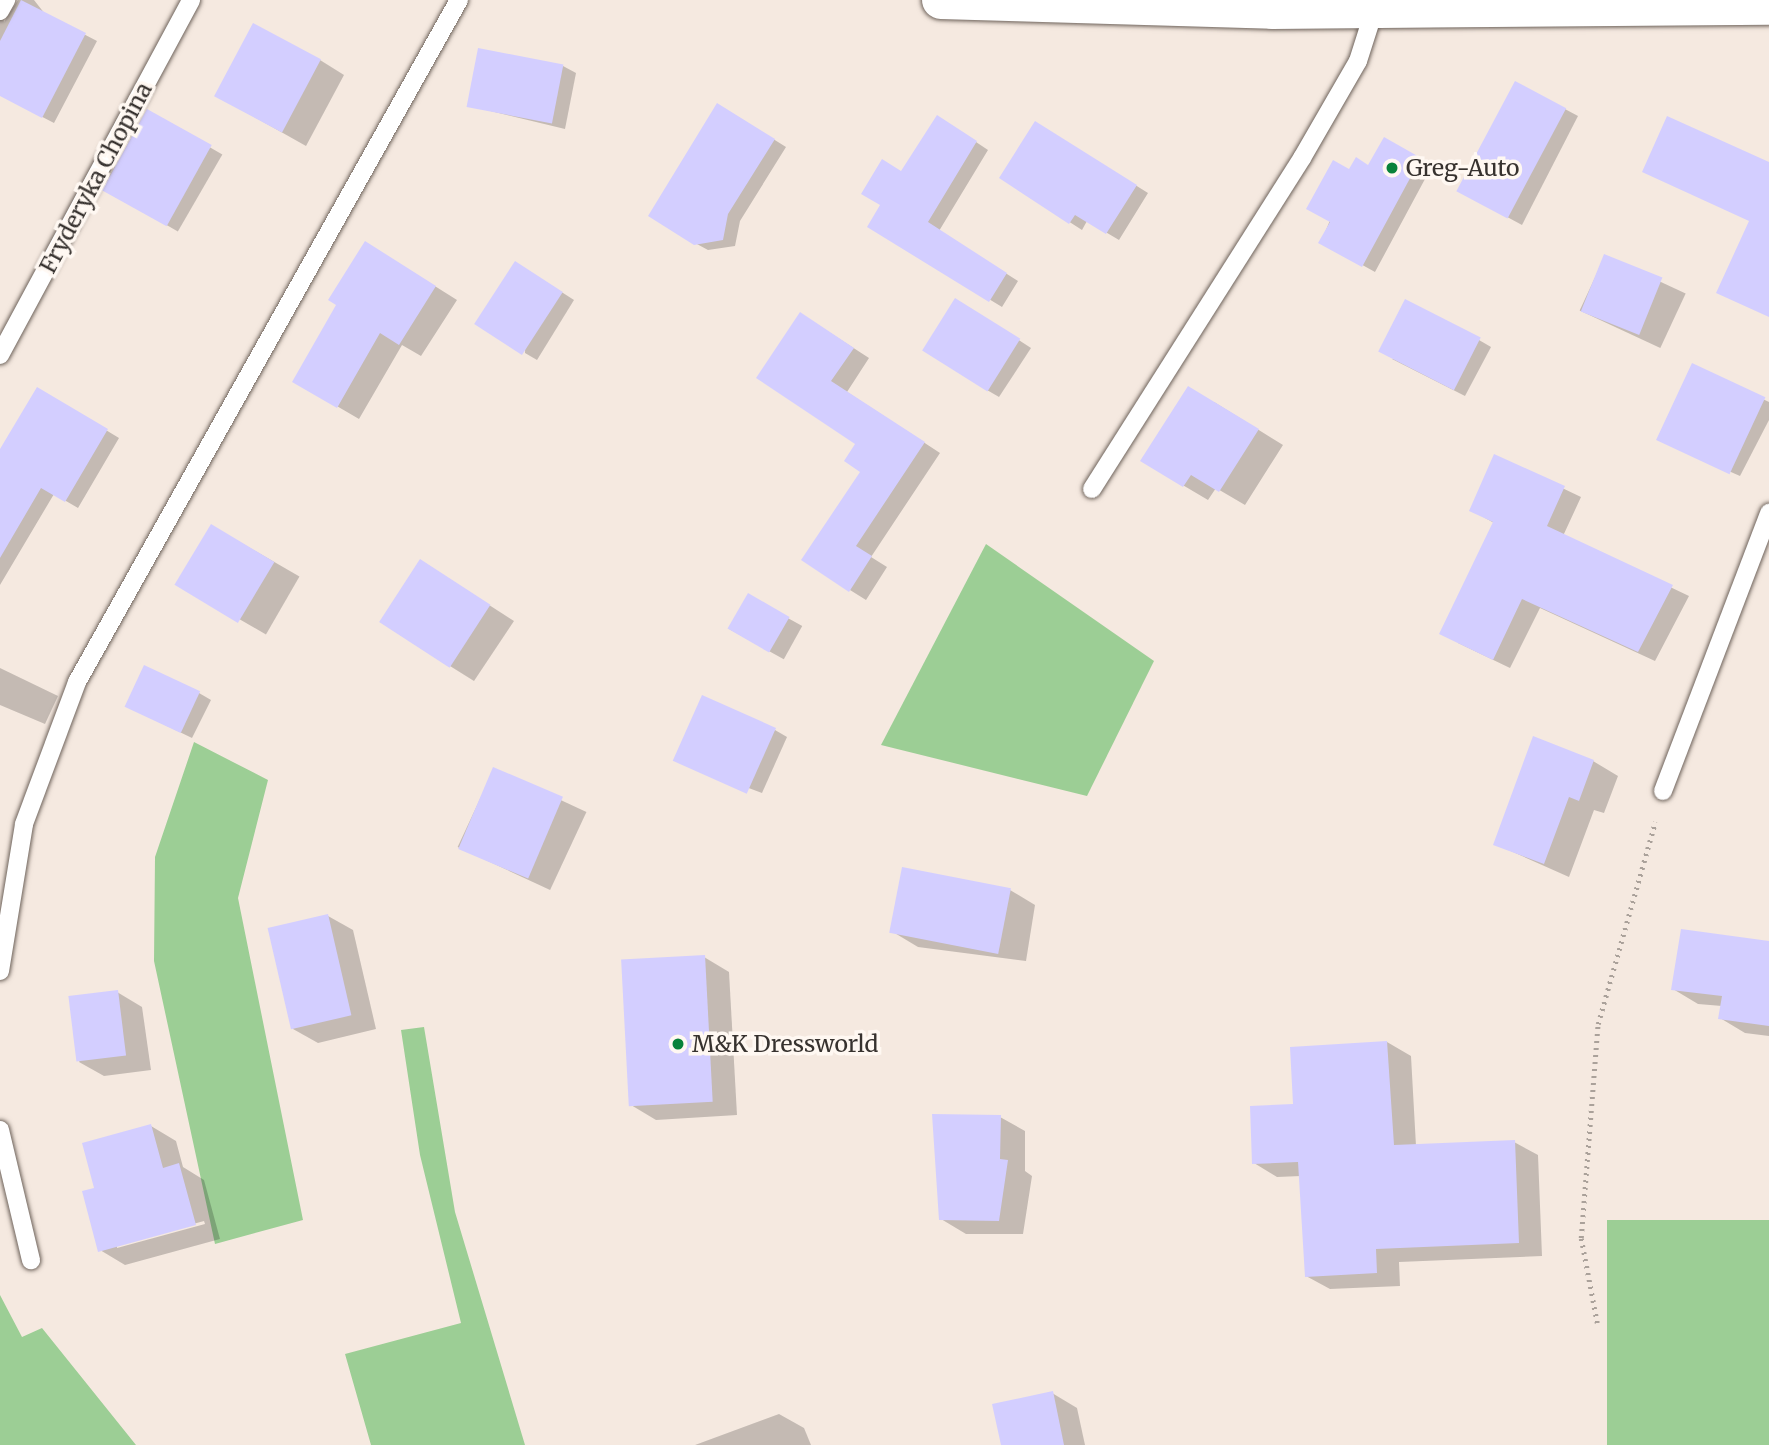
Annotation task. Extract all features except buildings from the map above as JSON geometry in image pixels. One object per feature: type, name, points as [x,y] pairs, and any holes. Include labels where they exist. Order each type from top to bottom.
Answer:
[{"type":"street","points":[[941,0],[1374,11],[1769,6]]},
{"type":"lane","points":[[0,11],[6,0]]},
{"type":"lane","name":"Fryderyka Chopina","points":[[0,355],[191,0]]},
{"type":"lane","points":[[0,971],[24,824],[77,682],[459,0]]},
{"type":"lane","points":[[1092,489],[1302,158],[1358,61],[1374,11]]},
{"type":"lane","points":[[1663,791],[1769,513]]},
{"type":"lane","points":[[0,1130],[31,1260]]},
{"type":"path","points":[[1597,1322],[1581,1238],[1598,1024],[1663,791]]},
{"type":"green space","points":[[986,544],[1154,661],[1087,796],[881,745]]},
{"type":"green space","points":[[194,742],[268,780],[238,898],[303,1220],[215,1244],[154,961],[155,857]]},
{"type":"green space","points":[[424,1027],[455,1212],[525,1445],[371,1445],[345,1354],[461,1323],[420,1155],[401,1030]]},
{"type":"green space","points":[[1607,1220],[1769,1220],[1769,1445],[1607,1445]]},
{"type":"green space","points":[[0,1295],[22,1337],[42,1328],[136,1445],[0,1445]]},
{"type":"place","name":"Greg-Auto","points":[[1392,168]]},
{"type":"place","name":"M&K Dressworld","points":[[678,1044]]}]
